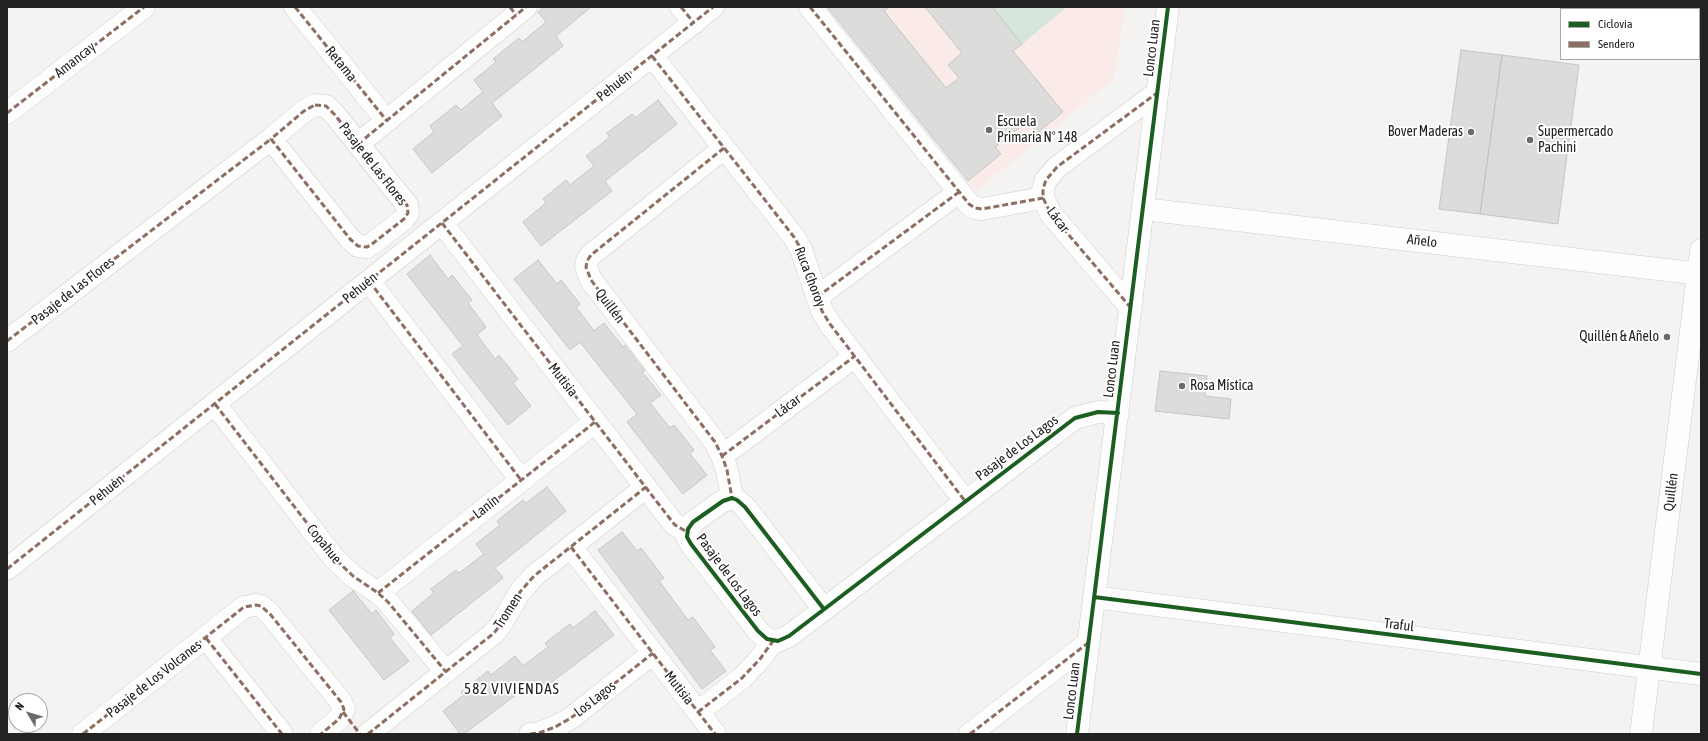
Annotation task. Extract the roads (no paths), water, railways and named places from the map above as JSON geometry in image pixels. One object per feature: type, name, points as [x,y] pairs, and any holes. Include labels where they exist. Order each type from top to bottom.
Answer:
[{"type":"street","name":"Amancay","points":[[7,113],[144,7]]},
{"type":"street","name":"Retama","points":[[295,7],[387,121]]},
{"type":"street","name":"Pehuén","points":[[7,569],[652,56],[687,15],[713,7]]},
{"type":"street","points":[[810,7],[969,204],[982,210],[1043,198]]},
{"type":"street","name":"Lonco Luan","points":[[1077,734],[1168,7]]},
{"type":"street","points":[[358,144],[517,10]]},
{"type":"street","name":"Ruca Choroy","points":[[652,56],[798,243],[804,256],[822,311],[830,324],[965,501]]},
{"type":"street","name":"Lácar","points":[[1131,308],[1051,214],[1043,198],[1043,189],[1046,180],[1057,167],[1157,93]]},
{"type":"street","name":"Pasaje de Las Flores","points":[[7,341],[271,139],[309,108],[320,105],[326,106],[335,115],[406,202],[409,209],[406,216],[401,222],[367,247],[358,246],[350,239],[271,139]]},
{"type":"street","name":"Quillén","points":[[724,148],[591,254],[587,260],[586,267],[591,280],[715,442],[727,470],[732,498]]},
{"type":"street","points":[[817,297],[959,192]]},
{"type":"street","name":"Añelo","points":[[1143,209],[1700,274]]},
{"type":"street","name":"Mutisia","points":[[442,223],[671,520],[687,532]]},
{"type":"street","name":"Quillén","points":[[1641,734],[1700,274],[1701,250]]},
{"type":"street","points":[[369,281],[521,480]]},
{"type":"street","name":"Lácar","points":[[722,456],[854,356]]},
{"type":"street","name":"Copahue","points":[[215,404],[334,558],[353,576],[378,593],[396,610],[446,672]]},
{"type":"street","name":"Pasaje de Los Lagos","points":[[732,498],[723,501],[699,518],[691,525],[687,532],[687,537],[758,631],[767,639],[773,641],[784,639],[1075,418],[1098,412],[1118,413]]},
{"type":"street","name":"Lanín","points":[[378,593],[595,422]]},
{"type":"street","name":"Tromen","points":[[368,734],[494,634],[527,583],[646,487]]},
{"type":"street","points":[[732,498],[737,500],[745,507],[823,608]]},
{"type":"street","name":"Mutisia","points":[[571,547],[715,734]]},
{"type":"street","name":"Traful","points":[[1094,597],[1701,674]]},
{"type":"street","name":"Pasaje de Los Volcanes","points":[[82,734],[244,607],[256,605],[261,606],[270,614],[341,702],[344,709],[343,712]]},
{"type":"street","name":"Pasaje de Los Volcanes","points":[[206,638],[282,734]]},
{"type":"street","points":[[698,712],[742,678],[760,659],[773,641]]},
{"type":"street","points":[[970,734],[1088,644]]},
{"type":"street","name":"Los Lagos","points":[[530,734],[540,733],[572,718],[653,653]]},
{"type":"street","points":[[321,734],[337,722],[343,712],[360,734]]},
{"type":"place","name":"Escuela Primaria N° 148","points":[[989,130]]},
{"type":"place","name":"Bover Maderas","points":[[1471,132]]},
{"type":"place","name":"Supermercado Pachini","points":[[1530,140]]},
{"type":"place","name":"Quillén & Añelo","points":[[1667,337]]},
{"type":"place","name":"Rosa Mística","points":[[1182,386]]},
{"type":"district","name":"582 VIVIENDAS","points":[[512,689]]}]
